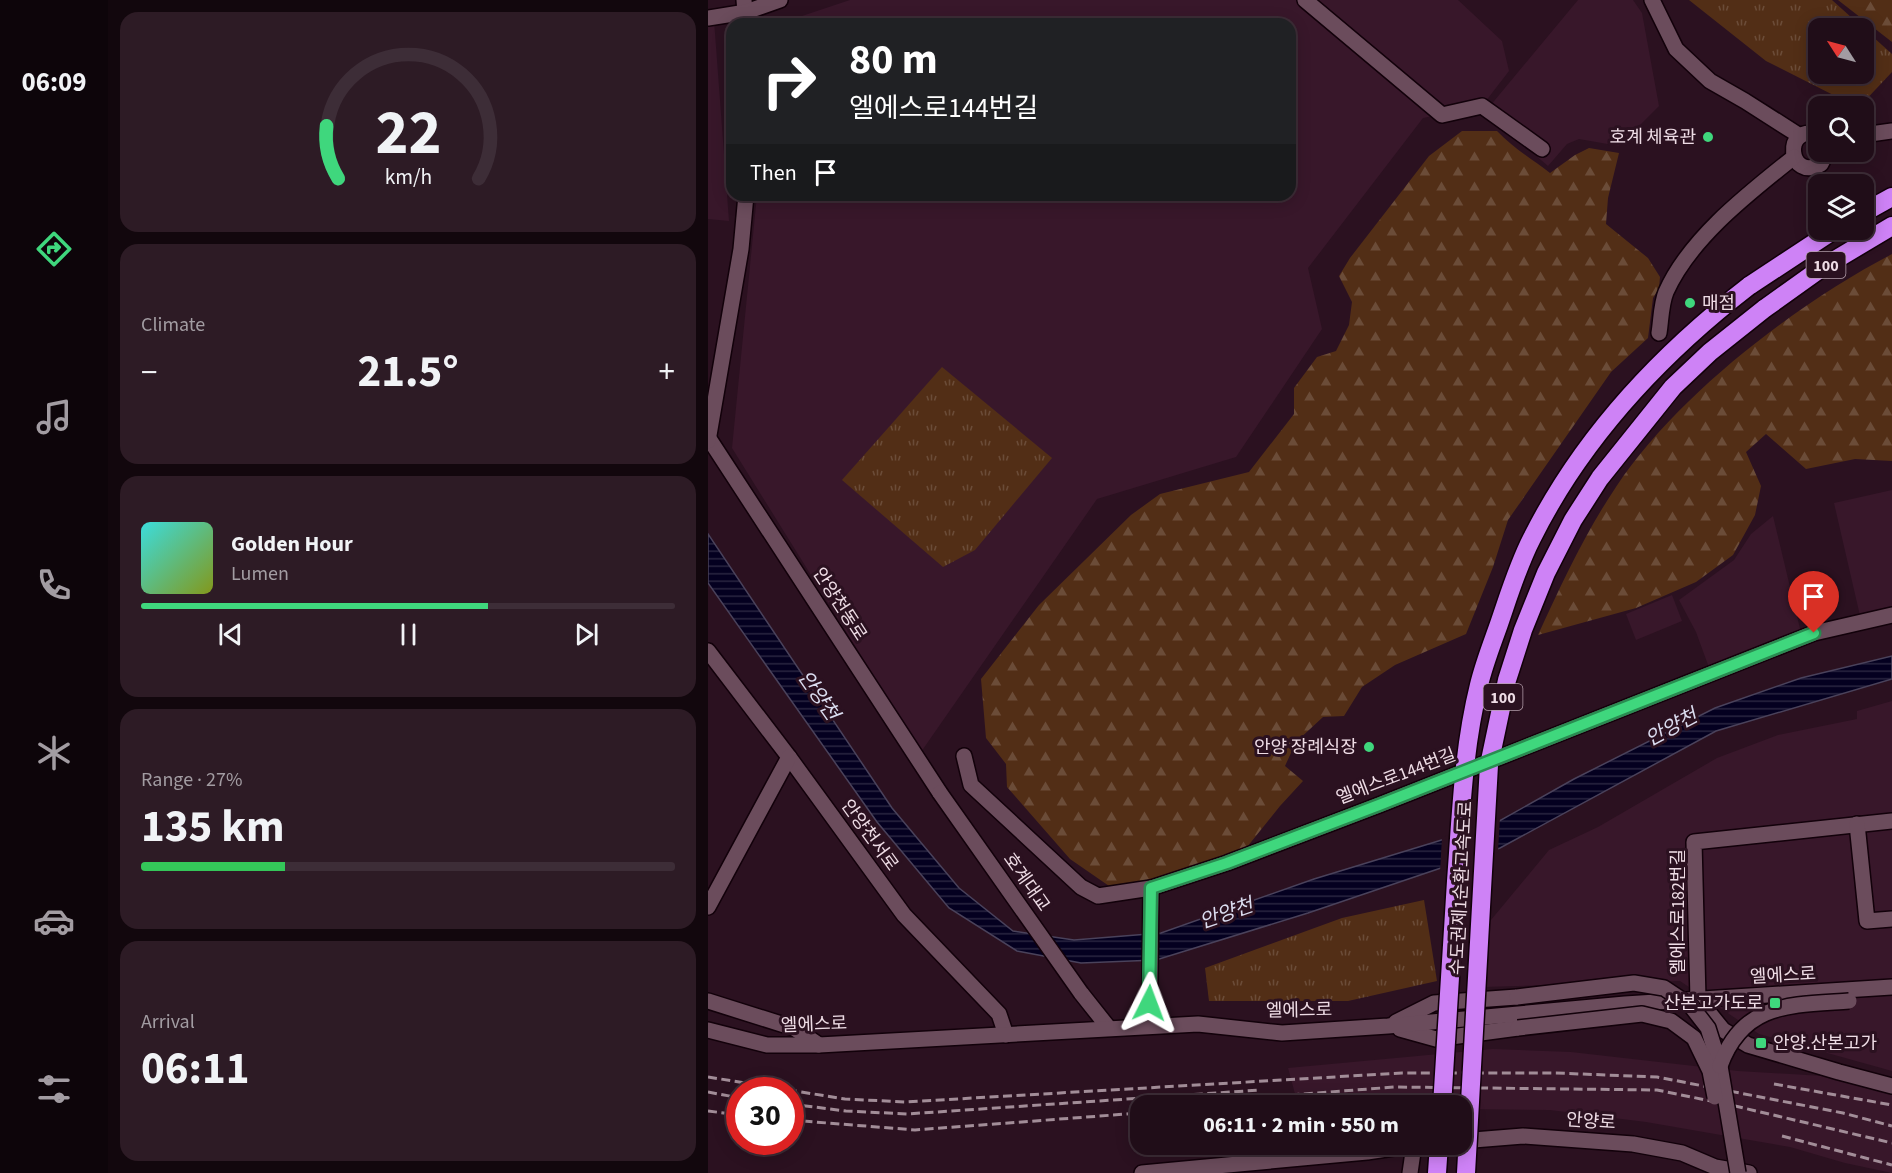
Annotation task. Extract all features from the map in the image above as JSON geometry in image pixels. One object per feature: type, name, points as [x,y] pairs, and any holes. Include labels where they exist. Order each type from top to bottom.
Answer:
[{"type":"highway","points":[[1874,207],[1892,197]]},
{"type":"highway","name":"수도권제1순환고속도로","points":[[1466,1173],[1489,765],[1507,680],[1523,630],[1546,573],[1573,519],[1600,478],[1673,387],[1710,352],[1764,309],[1820,269],[1892,226]]},
{"type":"highway","name":"수도권제1순환고속도로","points":[[1443,1095],[1463,782],[1479,685],[1516,575],[1532,538],[1584,453],[1620,407],[1664,359],[1725,304],[1819,240]]},
{"type":"highway","points":[[1437,1173],[1438,1155]]},
{"type":"street","points":[[708,18],[745,12],[780,0]]},
{"type":"street","points":[[1305,0],[1443,115],[1482,106],[1542,149]]},
{"type":"street","points":[[1652,0],[1676,49],[1701,73],[1710,81],[1800,136]]},
{"type":"street","points":[[1874,133],[1892,131]]},
{"type":"street","points":[[1808,133],[1800,136],[1793,148],[1794,157],[1801,165],[1811,168],[1822,162]]},
{"type":"street","points":[[1659,333],[1665,294],[1681,265],[1709,232],[1755,188],[1794,157]]},
{"type":"street","points":[[708,439],[741,249],[745,201]]},
{"type":"street","name":"안양천동로","points":[[708,439],[940,793]]},
{"type":"street","name":"엘에스로144번길","points":[[964,756],[971,785],[1081,887],[1098,896],[1151,893],[1814,633],[1892,615]]},
{"type":"street","name":"안양천서로","points":[[708,651],[789,757],[904,915],[999,1014],[1006,1035]]},
{"type":"street","points":[[708,907],[789,757]]},
{"type":"street","name":"호계대교","points":[[940,793],[1081,993],[1108,1027]]},
{"type":"street","name":"엘에스로182번길","points":[[1698,999],[1694,842],[1892,821]]},
{"type":"street","points":[[1857,825],[1867,921],[1892,919]]},
{"type":"street","points":[[1147,1026],[1151,893]]},
{"type":"street","points":[[1388,1026],[1434,1003],[1517,997],[1634,983],[1664,988],[1691,1006],[1708,1028],[1720,1066],[1738,1173]]},
{"type":"street","points":[[1720,1066],[1726,1048],[1734,1037],[1757,1017],[1780,1008],[1849,1001],[1892,989]]},
{"type":"street","name":"엘에스로","points":[[708,1030],[767,1045],[819,1045],[1198,1023],[1282,1033],[1698,999],[1892,989]]},
{"type":"street","points":[[1698,999],[1723,1030],[1748,1045],[1892,1086]]},
{"type":"street","points":[[708,1001],[794,1028],[819,1045]]},
{"type":"street","points":[[1388,1026],[1436,1039],[1642,1014],[1671,1021],[1694,1038],[1710,1071],[1720,1171]]},
{"type":"street","name":"안양로","points":[[1472,1140],[1523,1136],[1633,1144],[1682,1154],[1720,1171],[1749,1173]]},
{"type":"street","points":[[1142,1173],[1287,1166],[1354,1155]]},
{"type":"street","points":[[1410,1173],[1413,1155]]},
{"type":"shaded area","points":[[850,0],[1458,0],[1502,41],[1509,71],[1482,106],[1423,118],[1308,268],[1322,329],[1236,457],[1097,499],[921,752],[732,448],[756,201],[1296,201],[1296,18],[796,18]]},
{"type":"shaded area","points":[[1578,0],[1633,0],[1642,13],[1659,106],[1619,146],[1579,139],[1567,144],[1548,166],[1485,112]]},
{"type":"shaded area","points":[[714,20],[729,221],[708,219],[708,21]]},
{"type":"shaded area","points":[[1892,490],[1892,612],[1861,620],[1834,503]]},
{"type":"shaded area","points":[[1773,516],[1802,637],[1711,673],[1696,632],[1679,600],[1734,560],[1751,534]]},
{"type":"shaded area","points":[[1672,595],[1682,621],[1636,640],[1626,614]]},
{"type":"shaded area","points":[[1892,701],[1892,1071],[1759,1034],[1680,981],[1483,987],[1486,926],[1549,850],[1598,827],[1717,758],[1778,735],[1857,719],[1857,711]]},
{"type":"shaded area","points":[[1493,1049],[1571,1052],[1738,1071],[1823,1076],[1892,1092],[1892,1173],[1845,1163],[1790,1147],[1646,1122],[1550,1110],[1472,1109],[1472,1095],[1295,1095],[1288,1068]]},
{"type":"green space","points":[[1689,0],[1832,0],[1852,18],[1808,18],[1808,82],[1766,61]]},
{"type":"green space","points":[[1838,0],[1892,0],[1892,42],[1874,28],[1874,18],[1861,18]]},
{"type":"green space","points":[[1874,38],[1892,54],[1892,72],[1869,96],[1835,96],[1811,84],[1874,84]]},
{"type":"green space","points":[[1462,131],[1497,131],[1550,173],[1589,148],[1619,153],[1608,198],[1606,224],[1648,258],[1660,277],[1659,288],[1653,298],[1648,338],[1611,372],[1508,520],[1493,567],[1466,634],[1395,665],[1362,687],[1344,716],[1323,717],[1296,742],[1285,766],[1303,781],[1239,857],[1125,897],[1070,859],[1007,787],[1006,764],[986,738],[981,679],[1039,605],[1131,515],[1160,494],[1249,472],[1294,414],[1294,388],[1317,357],[1336,351],[1349,325],[1352,302],[1339,276],[1350,258],[1429,156]]},
{"type":"green space","points":[[1892,254],[1892,461],[1855,459],[1806,469],[1766,434],[1746,452],[1761,486],[1755,515],[1733,555],[1696,582],[1636,608],[1538,635],[1594,522],[1641,453],[1671,419],[1740,355],[1778,326],[1855,275]]},
{"type":"green space","points":[[942,367],[1052,458],[975,550],[943,567],[842,480]]},
{"type":"green space","points":[[1424,900],[1437,981],[1348,1001],[1209,1001],[1205,968],[1342,918]]},
{"type":"water","name":"안양천","points":[[708,534],[892,808],[959,888],[1013,931],[1074,940],[1161,933],[1314,879],[1494,824],[1574,779],[1715,708],[1801,678],[1892,656],[1892,679],[1716,731],[1500,848],[1308,913],[1156,960],[1081,963],[1017,951],[949,908],[877,822],[708,583]]},
{"type":"pier","points":[[1500,817],[1498,852],[1440,872],[1442,837]]},
{"type":"railway","points":[[708,1077],[845,1099],[905,1102],[1402,1073],[1556,1073],[1657,1077],[1843,1113],[1892,1126]]},
{"type":"railway","points":[[1774,1084],[1892,1105]]},
{"type":"railway","points":[[1290,1095],[1395,1087],[1657,1090],[1892,1143]]},
{"type":"railway","points":[[804,1106],[846,1111],[907,1114],[1260,1090]]},
{"type":"railway","points":[[708,1092],[726,1095]]},
{"type":"railway","points":[[708,1111],[726,1113]]},
{"type":"railway","points":[[804,1121],[915,1130],[1130,1114]]},
{"type":"railway","points":[[1782,1136],[1892,1165]]},
{"type":"place","name":"호계 체육관","points":[[1708,137]]},
{"type":"place","name":"매점","points":[[1690,303]]},
{"type":"place","name":"안양 장례식장","points":[[1369,747]]},
{"type":"place","name":"산본고가도로","points":[[1775,1003]]},
{"type":"place","name":"안양.산본고가","points":[[1761,1043]]},
{"type":"route","points":[[1149,1003],[1151,888],[1227,863],[1379,805],[1814,633]]}]
